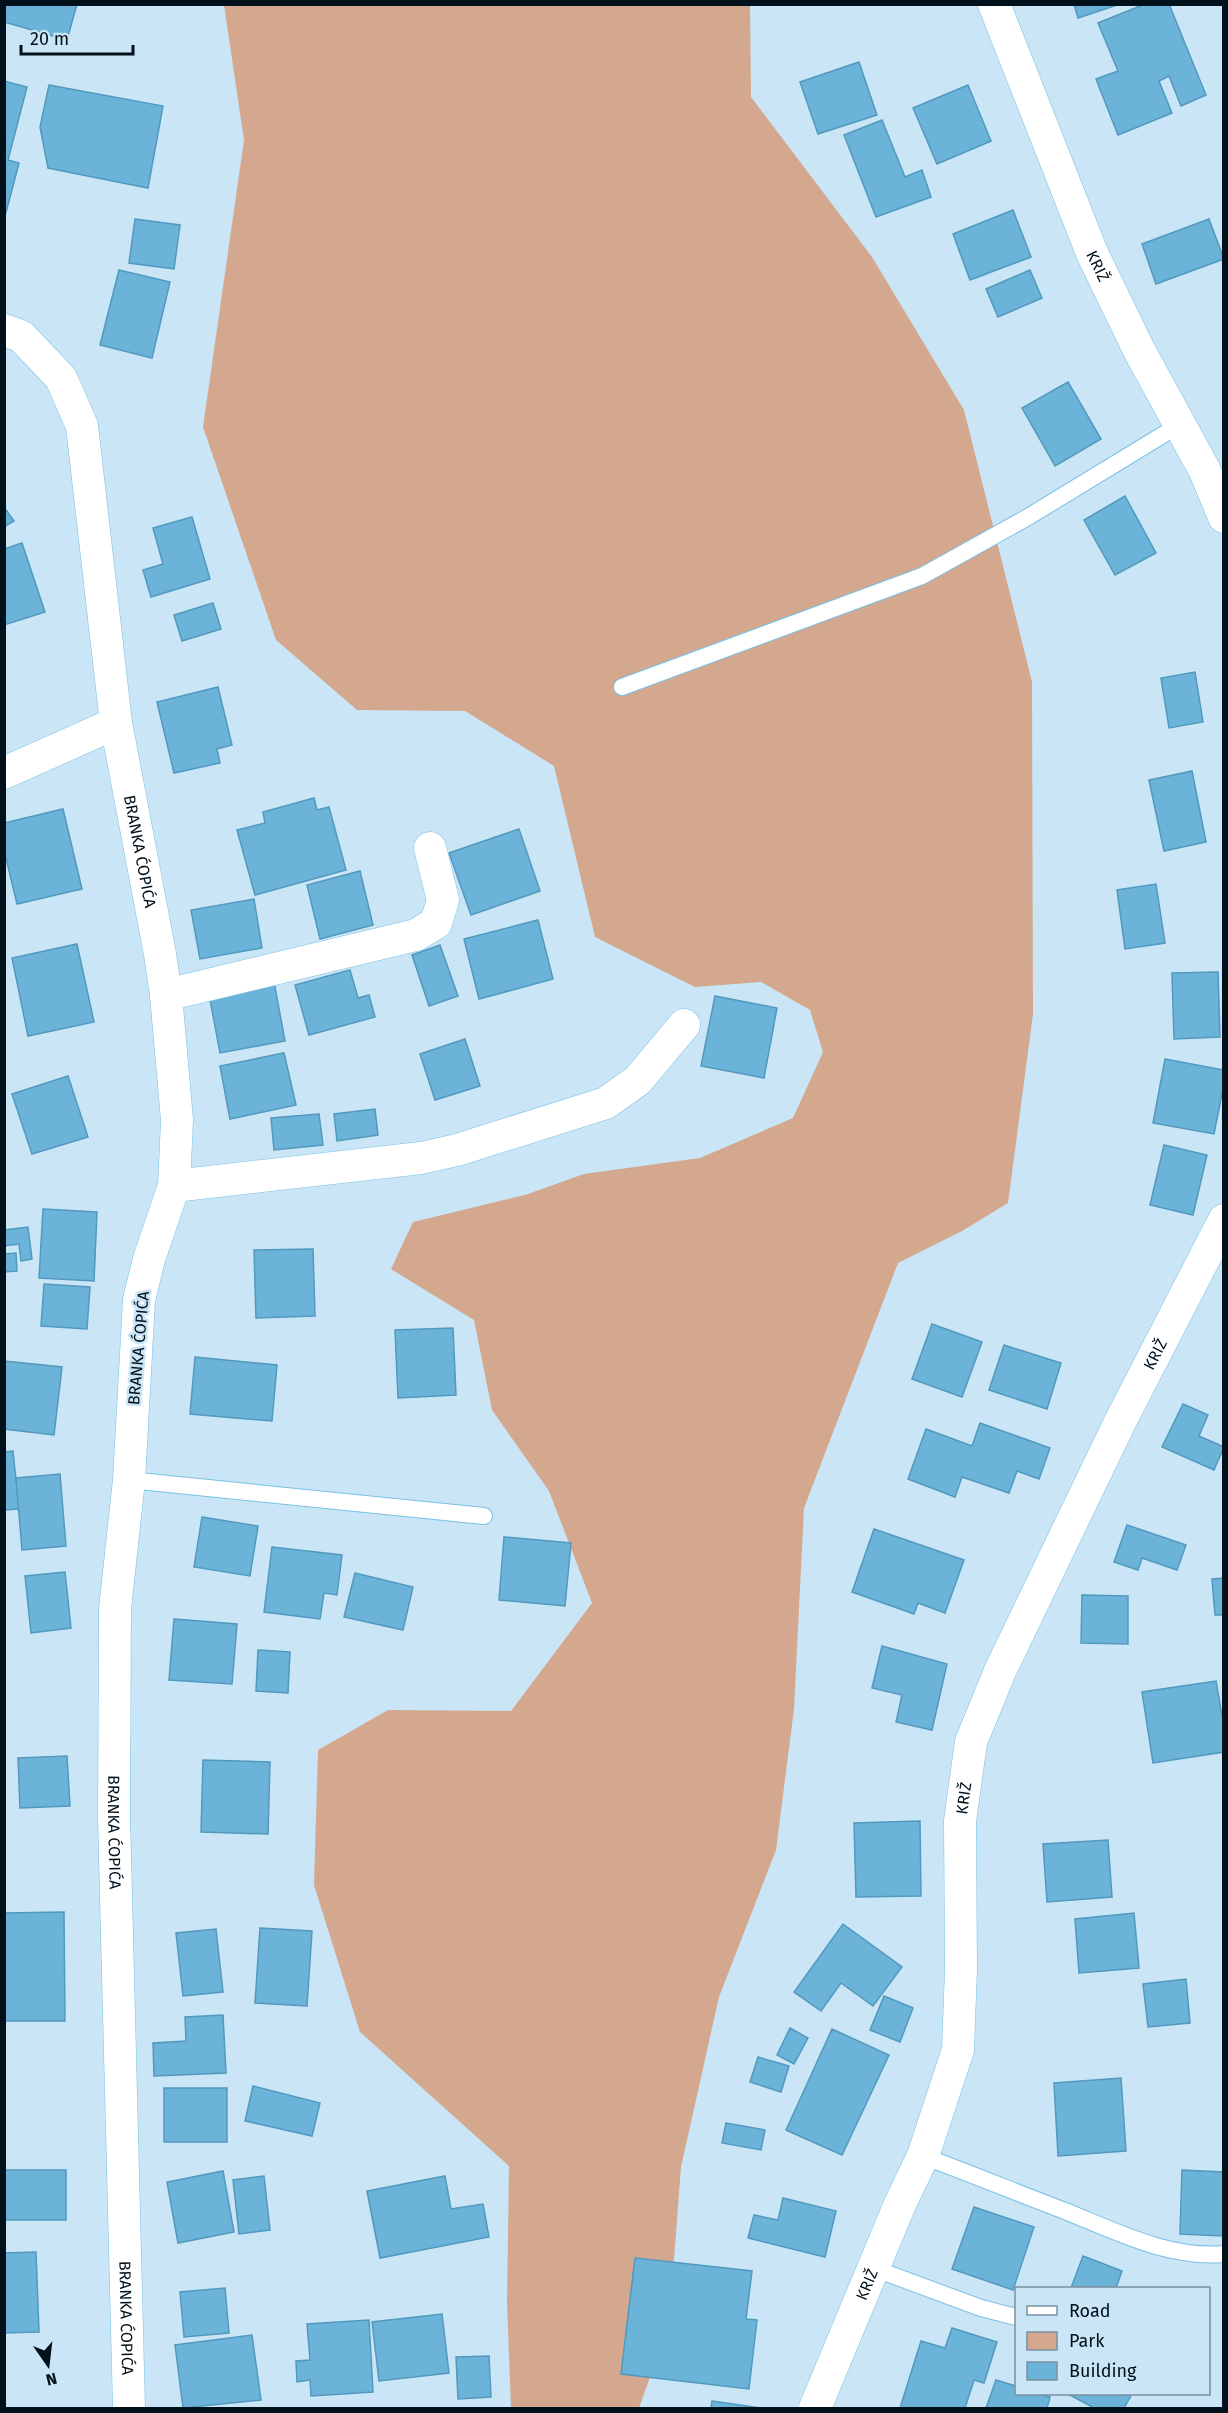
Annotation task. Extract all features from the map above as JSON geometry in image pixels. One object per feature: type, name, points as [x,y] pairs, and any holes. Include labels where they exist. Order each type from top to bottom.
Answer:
[{"type":"street","name":"KRIŽ","points":[[994,4],[1092,253],[1139,350],[1205,471],[1224,517]]},
{"type":"street","name":"BRANKA ĆOPIĆA","points":[[4,330],[21,336],[61,378],[82,426],[116,723],[166,995],[177,1120],[174,1186],[149,1259],[139,1300],[129,1480],[116,1609],[114,1817],[129,2409]]},
{"type":"street","points":[[4,773],[116,723]]},
{"type":"street","points":[[166,995],[416,935],[436,922],[443,900],[430,848]]},
{"type":"street","points":[[174,1186],[421,1158],[457,1150],[606,1103],[638,1080],[684,1025]]},
{"type":"street","name":"KRIŽ","points":[[815,2409],[873,2268],[923,2156],[958,2050],[962,1969],[960,1821],[971,1742],[1000,1671],[1120,1422],[1224,1220]]},
{"type":"lane","points":[[622,687],[922,576],[1028,517],[1179,425]]},
{"type":"lane","points":[[129,1480],[484,1516]]},
{"type":"lane","points":[[923,2156],[1154,2244],[1202,2256],[1224,2254]]},
{"type":"lane","points":[[873,2268],[981,2308],[1015,2316]]},
{"type":"green space","points":[[224,5],[750,5],[751,97],[872,257],[964,410],[1032,682],[1033,1014],[1008,1203],[962,1231],[898,1263],[804,1508],[794,1709],[776,1850],[719,1997],[681,2167],[669,2324],[639,2408],[511,2408],[507,2303],[509,2166],[360,2032],[314,1885],[318,1750],[388,1710],[511,1711],[592,1603],[549,1491],[492,1410],[474,1320],[391,1269],[413,1222],[525,1195],[584,1174],[700,1158],[793,1118],[823,1052],[810,1010],[761,982],[695,987],[595,937],[554,766],[465,711],[357,710],[276,640],[203,427],[244,140]]},
{"type":"building","points":[[5,4],[77,4],[67,40],[4,22]]},
{"type":"building","points":[[1074,4],[1120,4],[1078,18]]},
{"type":"building","points":[[1145,4],[1169,4],[1206,95],[1181,106],[1169,76],[1159,81],[1172,113],[1118,135],[1096,79],[1118,71],[1098,23]]},
{"type":"building","points":[[859,62],[877,115],[818,134],[800,82]]},
{"type":"building","points":[[4,81],[27,87],[8,160],[19,163],[4,220]]},
{"type":"building","points":[[49,85],[163,106],[148,188],[48,168],[40,127]]},
{"type":"building","points":[[968,85],[991,141],[937,164],[913,108]]},
{"type":"building","points":[[882,120],[905,177],[922,170],[931,197],[876,217],[844,135]]},
{"type":"building","points":[[1013,210],[1031,257],[970,280],[953,234]]},
{"type":"building","points":[[135,219],[180,225],[174,269],[129,263]]},
{"type":"building","points":[[1209,219],[1224,259],[1156,284],[1142,244]]},
{"type":"building","points":[[119,270],[170,282],[152,358],[100,345]]},
{"type":"building","points":[[1030,270],[1042,298],[998,317],[986,289]]},
{"type":"building","points":[[1068,382],[1101,439],[1055,466],[1022,408]]},
{"type":"building","points":[[1125,496],[1156,553],[1115,575],[1084,520]]},
{"type":"building","points":[[4,507],[14,521],[4,527]]},
{"type":"building","points":[[192,517],[210,579],[151,597],[143,570],[163,564],[153,528]]},
{"type":"building","points":[[22,543],[45,612],[4,625],[4,549]]},
{"type":"building","points":[[213,603],[221,629],[182,641],[174,615]]},
{"type":"building","points":[[1195,672],[1203,722],[1169,728],[1161,678]]},
{"type":"building","points":[[218,687],[232,745],[217,749],[220,763],[174,773],[157,702]]},
{"type":"building","points":[[1192,771],[1206,842],[1164,851],[1149,780]]},
{"type":"building","points":[[314,798],[317,810],[329,807],[346,870],[255,895],[237,830],[265,823],[263,812]]},
{"type":"building","points":[[63,809],[82,889],[17,904],[4,850],[4,823]]},
{"type":"building","points":[[519,829],[540,891],[471,915],[449,853]]},
{"type":"building","points":[[360,871],[373,925],[320,939],[307,885]]},
{"type":"building","points":[[1156,884],[1165,943],[1125,949],[1117,890]]},
{"type":"building","points":[[254,899],[262,948],[200,959],[191,910]]},
{"type":"building","points":[[538,920],[553,979],[479,999],[464,939]]},
{"type":"building","points":[[77,944],[94,1022],[28,1036],[12,958]]},
{"type":"building","points":[[440,945],[458,996],[429,1006],[412,955]]},
{"type":"building","points":[[350,970],[358,998],[369,995],[375,1017],[309,1035],[295,985]]},
{"type":"building","points":[[1218,972],[1220,1037],[1174,1039],[1172,973]]},
{"type":"building","points":[[274,982],[285,1041],[220,1053],[209,994]]},
{"type":"building","points":[[715,996],[777,1008],[764,1078],[701,1066]]},
{"type":"building","points":[[465,1039],[480,1086],[435,1100],[420,1054]]},
{"type":"building","points":[[284,1053],[296,1105],[230,1119],[220,1066]]},
{"type":"building","points":[[1165,1059],[1224,1070],[1224,1084],[1214,1134],[1153,1123]]},
{"type":"building","points":[[68,1076],[88,1137],[32,1154],[12,1094]]},
{"type":"building","points":[[375,1109],[378,1135],[337,1141],[334,1114]]},
{"type":"building","points":[[319,1114],[323,1145],[274,1150],[271,1118]]},
{"type":"building","points":[[1164,1145],[1207,1155],[1193,1215],[1150,1205]]},
{"type":"building","points":[[43,1209],[97,1212],[94,1281],[39,1278]]},
{"type":"building","points":[[28,1227],[32,1259],[21,1261],[19,1244],[4,1246],[4,1230]]},
{"type":"building","points":[[313,1249],[315,1316],[256,1318],[254,1250]]},
{"type":"building","points":[[16,1253],[17,1271],[4,1272],[4,1254]]},
{"type":"building","points":[[44,1284],[90,1287],[87,1329],[41,1326]]},
{"type":"building","points":[[932,1324],[982,1342],[962,1397],[912,1379]]},
{"type":"building","points":[[453,1328],[456,1395],[398,1398],[395,1330]]},
{"type":"building","points":[[1004,1345],[1061,1363],[1047,1409],[989,1390]]},
{"type":"building","points":[[195,1357],[277,1365],[272,1421],[190,1414]]},
{"type":"building","points":[[4,1361],[62,1367],[54,1435],[4,1429]]},
{"type":"building","points":[[1183,1404],[1208,1415],[1199,1436],[1224,1447],[1214,1470],[1162,1447]]},
{"type":"building","points":[[980,1423],[1050,1448],[1039,1479],[1017,1471],[1009,1493],[962,1477],[955,1497],[908,1479],[926,1429],[972,1446]]},
{"type":"building","points":[[13,1451],[19,1509],[4,1510],[4,1452]]},
{"type":"building","points":[[60,1474],[66,1546],[22,1550],[16,1478]]},
{"type":"building","points":[[202,1517],[258,1526],[250,1576],[194,1567]]},
{"type":"building","points":[[1127,1525],[1186,1545],[1177,1570],[1142,1558],[1138,1570],[1114,1562]]},
{"type":"building","points":[[874,1529],[964,1560],[945,1613],[918,1603],[914,1614],[852,1592]]},
{"type":"building","points":[[504,1537],[571,1543],[565,1606],[499,1600]]},
{"type":"building","points":[[272,1547],[342,1555],[337,1595],[324,1593],[320,1619],[264,1612]]},
{"type":"building","points":[[65,1572],[71,1628],[31,1633],[25,1576]]},
{"type":"building","points":[[355,1573],[413,1587],[403,1630],[344,1617]]},
{"type":"building","points":[[1224,1578],[1224,1615],[1215,1615],[1212,1579]]},
{"type":"building","points":[[1082,1595],[1128,1596],[1128,1644],[1081,1643]]},
{"type":"building","points":[[174,1619],[237,1624],[232,1684],[169,1680]]},
{"type":"building","points":[[882,1646],[947,1664],[932,1730],[896,1722],[902,1695],[872,1688]]},
{"type":"building","points":[[258,1650],[290,1652],[288,1693],[256,1691]]},
{"type":"building","points":[[1216,1681],[1224,1727],[1224,1752],[1153,1763],[1142,1692]]},
{"type":"building","points":[[67,1756],[70,1806],[20,1808],[18,1758]]},
{"type":"building","points":[[203,1760],[270,1762],[268,1834],[201,1832]]},
{"type":"building","points":[[920,1821],[921,1896],[856,1897],[854,1823]]},
{"type":"building","points":[[1108,1840],[1112,1897],[1047,1902],[1043,1844]]},
{"type":"building","points":[[64,1912],[65,2021],[4,2021],[4,1913]]},
{"type":"building","points":[[1134,1913],[1139,1968],[1079,1973],[1075,1919]]},
{"type":"building","points":[[843,1924],[902,1967],[873,2006],[841,1983],[821,2011],[794,1992]]},
{"type":"building","points":[[260,1928],[312,1931],[307,2006],[255,2003]]},
{"type":"building","points":[[216,1929],[223,1992],[183,1996],[176,1933]]},
{"type":"building","points":[[1186,1979],[1190,2023],[1148,2027],[1143,1984]]},
{"type":"building","points":[[884,1996],[913,2008],[900,2042],[870,2030]]},
{"type":"building","points":[[223,2015],[226,2073],[154,2076],[153,2043],[186,2041],[185,2017]]},
{"type":"building","points":[[790,2028],[808,2038],[794,2064],[777,2055]]},
{"type":"building","points":[[832,2029],[889,2055],[842,2155],[786,2130]]},
{"type":"building","points":[[758,2057],[789,2066],[781,2092],[750,2082]]},
{"type":"building","points":[[1121,2078],[1126,2151],[1058,2156],[1054,2083]]},
{"type":"building","points":[[253,2086],[320,2103],[312,2136],[245,2121]]},
{"type":"building","points":[[164,2088],[227,2088],[227,2142],[164,2142]]},
{"type":"building","points":[[726,2123],[765,2130],[761,2150],[722,2143]]},
{"type":"building","points":[[4,2170],[66,2170],[66,2220],[4,2220]]},
{"type":"building","points":[[1182,2170],[1224,2172],[1224,2236],[1180,2234]]},
{"type":"building","points":[[223,2171],[234,2232],[178,2243],[167,2182]]},
{"type":"building","points":[[264,2176],[270,2230],[239,2234],[233,2180]]},
{"type":"building","points":[[445,2176],[451,2209],[483,2204],[489,2237],[380,2258],[367,2191]]},
{"type":"building","points":[[783,2198],[836,2211],[825,2257],[748,2238],[754,2215],[778,2220]]},
{"type":"building","points":[[974,2207],[1034,2227],[1013,2290],[952,2269]]},
{"type":"building","points":[[36,2252],[39,2332],[4,2333],[4,2253]]},
{"type":"building","points":[[1083,2256],[1122,2271],[1116,2287],[1071,2287]]},
{"type":"building","points":[[635,2258],[752,2271],[746,2319],[757,2320],[749,2389],[621,2374]]},
{"type":"building","points":[[225,2288],[229,2333],[184,2337],[180,2292]]},
{"type":"building","points":[[442,2314],[449,2373],[379,2381],[372,2322]]},
{"type":"building","points":[[369,2320],[373,2392],[311,2396],[310,2380],[297,2382],[296,2361],[310,2360],[307,2324]]},
{"type":"building","points":[[952,2328],[997,2342],[984,2383],[974,2380],[965,2408],[900,2408],[921,2341],[945,2348]]},
{"type":"building","points":[[252,2335],[261,2400],[183,2408],[175,2345]]},
{"type":"building","points":[[489,2356],[491,2397],[458,2399],[456,2357]]},
{"type":"building","points":[[996,2380],[1015,2386],[1015,2395],[1050,2397],[1047,2408],[986,2408]]},
{"type":"building","points":[[1070,2395],[1131,2395],[1124,2408],[1094,2408]]},
{"type":"building","points":[[712,2401],[761,2408],[711,2408]]}]
